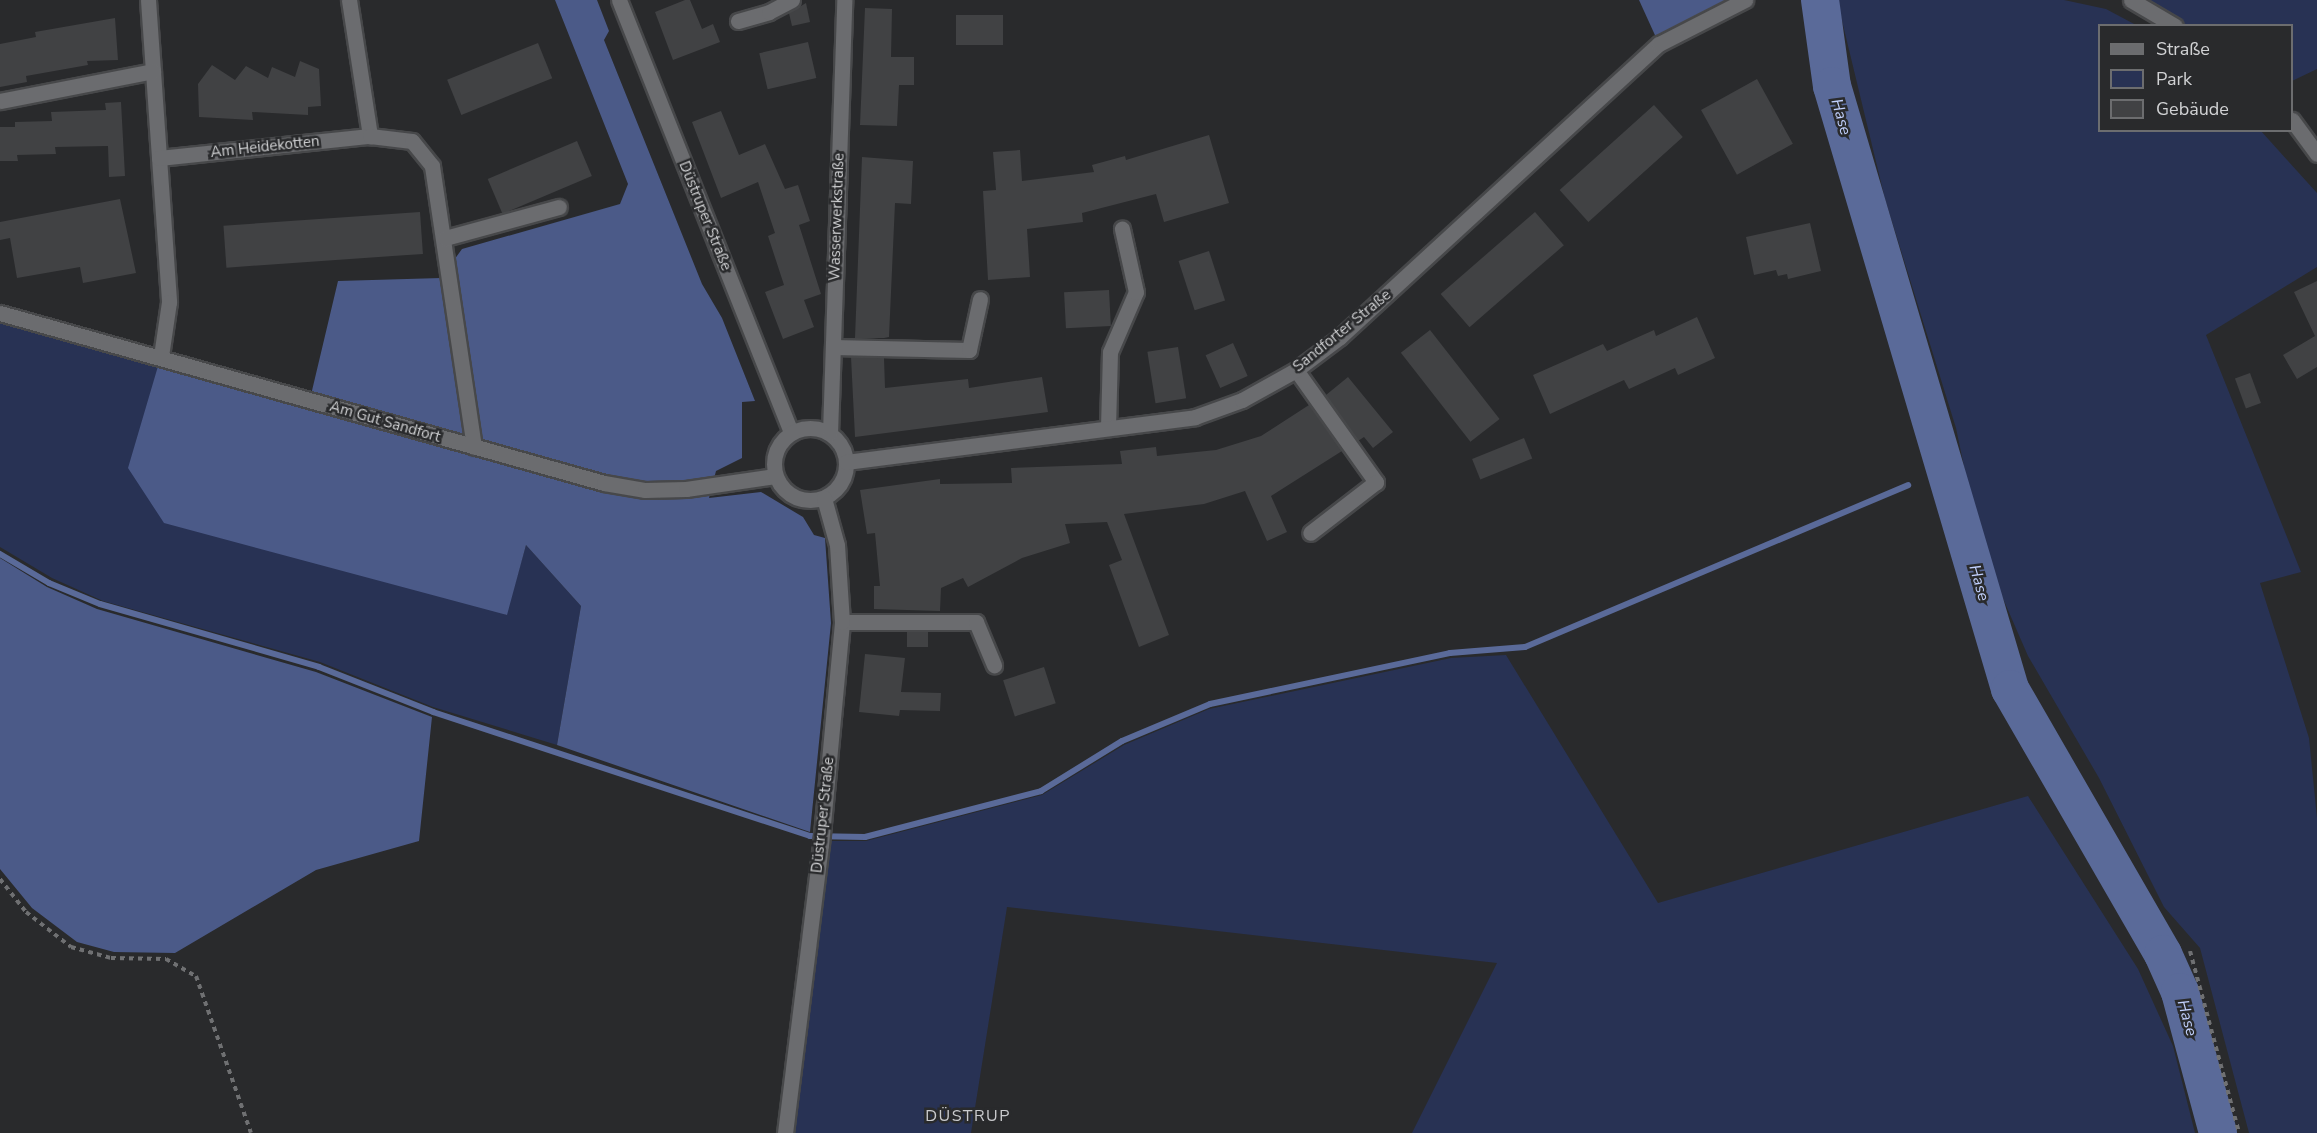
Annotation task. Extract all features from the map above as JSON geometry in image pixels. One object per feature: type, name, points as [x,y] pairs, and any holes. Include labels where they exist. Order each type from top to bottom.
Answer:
[{"type":"street","points":[[148,0],[169,302],[161,356]]},
{"type":"street","points":[[349,0],[370,136]]},
{"type":"street","name":"Düstruper Straße","points":[[619,0],[791,432]]},
{"type":"street","points":[[738,21],[769,12],[792,0]]},
{"type":"street","name":"Wasserwerkstraße","points":[[830,433],[844,0]]},
{"type":"street","name":"Sandforter Straße","points":[[846,462],[1195,417],[1242,400],[1296,370],[1413,273],[1659,44],[1745,0]]},
{"type":"street","points":[[2131,0],[2172,24]]},
{"type":"street","points":[[0,101],[153,71]]},
{"type":"street","points":[[2293,121],[2317,154]]},
{"type":"street","name":"Am Heidekotten","points":[[159,158],[370,136],[412,141],[432,166],[445,238],[474,447]]},
{"type":"street","points":[[445,238],[560,207]]},
{"type":"street","points":[[1108,428],[1110,352],[1136,292],[1122,229]]},
{"type":"street","points":[[833,347],[969,350],[980,299]]},
{"type":"street","name":"Am Gut Sandfort","points":[[0,313],[161,356],[604,483],[645,490],[686,489],[775,476]]},
{"type":"street","points":[[1296,370],[1376,482],[1310,533]]},
{"type":"street","points":[[811,427],[830,433],[839,441],[846,462],[840,484],[824,498],[800,499],[781,486],[775,476],[777,446],[791,432],[811,427]]},
{"type":"street","name":"Düstruper Straße","points":[[785,1133],[821,845],[842,622],[837,545],[824,498]]},
{"type":"street","points":[[842,622],[976,622],[994,665]]},
{"type":"path","points":[[0,879],[26,912],[72,947],[111,958],[166,959],[196,976],[251,1133]]},
{"type":"path","points":[[2190,951],[2239,1133]]},
{"type":"green space","points":[[1837,0],[2064,0],[2106,9],[2134,24],[2098,24],[2098,132],[2262,132],[2317,193],[2317,267],[2206,335],[2301,572],[2260,583],[2309,738],[2317,818],[2317,1133],[2249,1133],[2200,948],[2164,907],[2099,778],[2028,656],[1981,548],[1956,428],[1885,199]]},
{"type":"green space","points":[[2131,0],[2317,0],[2317,69],[2293,81],[2293,24],[2173,24]]},
{"type":"green space","points":[[0,310],[161,356],[506,615],[526,545],[581,606],[557,745],[433,707],[320,662],[103,601],[52,578],[0,547]]},
{"type":"green space","points":[[1506,655],[1658,903],[2028,796],[2138,969],[2173,1046],[2195,1133],[1412,1133],[1497,963],[1007,907],[971,1133],[795,1133],[830,841],[866,841],[1042,795],[1124,745],[1209,709],[1451,658]]},
{"type":"shaded area","points":[[555,0],[597,0],[609,31],[604,40],[702,284],[722,318],[755,401],[742,402],[742,458],[716,471],[709,498],[761,492],[803,517],[814,535],[825,538],[831,623],[810,832],[557,745],[581,606],[526,545],[507,615],[164,523],[128,468],[161,356],[310,399],[338,281],[441,278],[462,249],[620,204],[628,184]]},
{"type":"shaded area","points":[[1639,0],[1745,0],[1659,44]]},
{"type":"shaded area","points":[[0,558],[47,587],[97,609],[316,672],[432,717],[419,841],[316,870],[175,953],[114,952],[77,942],[32,908],[0,869]]},
{"type":"building","points":[[690,0],[702,29],[713,24],[720,42],[673,60],[655,12]]},
{"type":"building","points":[[806,3],[810,22],[792,26],[789,13]]},
{"type":"building","points":[[865,8],[892,9],[891,57],[914,57],[914,85],[899,85],[897,126],[860,125]]},
{"type":"building","points":[[956,15],[1003,15],[1003,45],[956,45]]},
{"type":"building","points":[[115,18],[118,60],[87,61],[88,65],[26,76],[27,82],[0,87],[0,44],[36,37],[35,32]]},
{"type":"building","points":[[808,42],[816,78],[768,89],[759,53]]},
{"type":"building","points":[[538,43],[552,78],[461,115],[447,80]]},
{"type":"building","points":[[300,61],[319,69],[321,106],[308,107],[308,115],[252,112],[253,120],[199,117],[198,84],[212,65],[235,80],[246,66],[268,78],[272,67],[295,77]]},
{"type":"building","points":[[1757,79],[1793,144],[1737,175],[1701,110]]},
{"type":"building","points":[[121,102],[125,176],[109,177],[108,146],[55,147],[56,154],[17,155],[18,161],[0,161],[0,127],[15,127],[15,122],[52,121],[51,112],[106,110],[105,103]]},
{"type":"building","points":[[1654,105],[1683,137],[1588,222],[1560,190]]},
{"type":"building","points":[[721,111],[739,155],[765,144],[785,189],[798,185],[810,221],[799,225],[821,294],[804,300],[814,327],[783,339],[765,292],[784,285],[768,236],[775,233],[758,182],[721,198],[692,122]]},
{"type":"building","points":[[1209,135],[1229,203],[1164,222],[1156,194],[1082,213],[1083,222],[1027,229],[1030,277],[988,280],[983,191],[996,190],[993,152],[1020,150],[1022,181],[1094,172],[1092,165],[1125,156],[1126,160]]},
{"type":"building","points":[[577,141],[592,176],[503,214],[488,179]]},
{"type":"building","points":[[862,157],[913,161],[911,204],[895,203],[889,337],[884,338],[855,338]]},
{"type":"building","points":[[120,199],[136,273],[83,283],[80,267],[17,278],[10,238],[0,240],[0,222]]},
{"type":"building","points":[[420,212],[423,254],[226,268],[223,226]]},
{"type":"building","points":[[1535,212],[1564,245],[1470,327],[1441,294]]},
{"type":"building","points":[[1810,223],[1821,271],[1788,279],[1787,274],[1778,276],[1776,270],[1754,275],[1746,237]]},
{"type":"building","points":[[1209,251],[1225,300],[1195,310],[1179,261]]},
{"type":"building","points":[[2317,281],[2317,367],[2297,379],[2283,355],[2315,336],[2294,292]]},
{"type":"building","points":[[1109,290],[1111,326],[1066,328],[1064,292]]},
{"type":"building","points":[[1697,317],[1715,358],[1678,375],[1675,368],[1629,389],[1624,380],[1550,414],[1533,375],[1603,344],[1607,351],[1654,330],[1656,336]]},
{"type":"building","points":[[1430,330],[1500,419],[1470,442],[1401,353]]},
{"type":"building","points":[[1233,343],[1248,376],[1220,388],[1206,355]]},
{"type":"building","points":[[1178,347],[1186,398],[1156,403],[1147,352]]},
{"type":"building","points":[[851,357],[884,358],[885,388],[968,379],[969,388],[1042,377],[1048,412],[855,437]]},
{"type":"building","points":[[2250,373],[2261,403],[2246,409],[2235,378]]},
{"type":"building","points":[[1348,377],[1393,432],[1373,448],[1364,437],[1358,441],[1326,395]]},
{"type":"building","points":[[1309,405],[1342,451],[1271,496],[1287,532],[1267,541],[1245,491],[1204,504],[1124,514],[1169,635],[1139,647],[1109,565],[1122,560],[1107,522],[1065,524],[1070,543],[1022,558],[968,587],[963,578],[941,588],[940,611],[874,609],[874,586],[880,586],[875,533],[867,534],[860,490],[940,479],[940,484],[1012,483],[1011,468],[1122,464],[1120,451],[1156,447],[1157,456],[1216,450],[1261,436]]},
{"type":"building","points":[[1524,438],[1532,458],[1480,479],[1472,459]]},
{"type":"building","points":[[907,632],[928,632],[928,647],[907,647]]},
{"type":"building","points":[[865,654],[905,658],[901,692],[941,693],[940,711],[900,710],[899,716],[859,712]]},
{"type":"building","points":[[1044,667],[1056,703],[1015,716],[1003,680]]},
{"type":"waterway","name":"Hase","points":[[1820,0],[1832,86],[2010,689],[2163,954],[2180,992],[2218,1133]]},
{"type":"waterway","points":[[1931,469],[1941,462]]},
{"type":"waterway","points":[[0,554],[49,583],[100,604],[319,667],[433,712],[810,836],[865,837],[1041,791],[1122,741],[1210,704],[1450,653],[1525,647],[1908,485]]},
{"type":"district","name":"DÜSTRUP","points":[[968,1116]]}]
